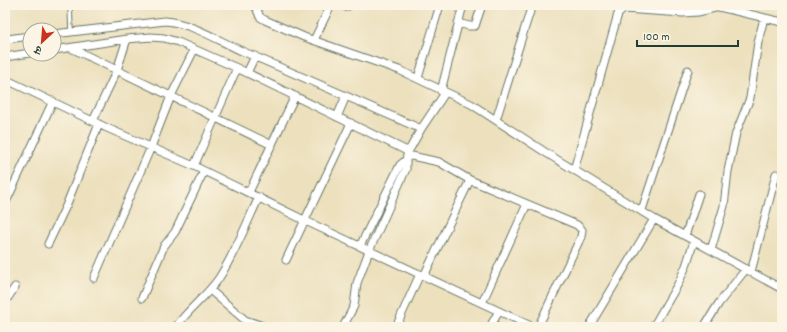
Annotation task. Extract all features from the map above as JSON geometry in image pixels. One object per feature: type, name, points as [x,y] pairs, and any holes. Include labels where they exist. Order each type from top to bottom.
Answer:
[{"type":"street","points":[[255,5],[260,17],[265,20],[314,40],[399,70],[471,104],[574,170],[642,210],[654,219],[782,290]]},
{"type":"street","points":[[314,40],[331,5]]},
{"type":"street","points":[[342,5],[346,7],[350,5]]},
{"type":"street","points":[[418,78],[440,5]]},
{"type":"street","points":[[360,246],[400,165],[443,92],[463,5]]},
{"type":"street","points":[[458,23],[475,26],[482,5]]},
{"type":"street","points":[[496,120],[532,5]]},
{"type":"street","points":[[574,170],[620,11],[624,9],[683,13],[698,12],[719,7],[738,8],[764,18],[782,21]]},
{"type":"street","points":[[711,250],[724,206],[728,171],[736,133],[750,98],[758,42],[764,18]]},
{"type":"street","points":[[62,33],[159,22],[176,22],[189,26],[251,65],[295,96],[342,107],[421,129]]},
{"type":"street","points":[[7,39],[22,37]]},
{"type":"street","points":[[62,49],[127,39],[151,37],[164,38],[178,42],[237,68],[251,65],[342,107],[351,123],[405,150],[407,155],[406,169],[369,250],[357,283],[354,306],[343,327]]},
{"type":"street","points":[[48,244],[66,206],[96,123],[118,70],[127,39]]},
{"type":"street","points":[[71,48],[272,145]]},
{"type":"street","points":[[94,278],[152,146],[171,96],[194,50]]},
{"type":"street","points":[[5,57],[22,54]]},
{"type":"street","points":[[194,166],[237,68]]},
{"type":"street","points":[[642,210],[688,70]]},
{"type":"street","points":[[5,79],[96,123],[152,146],[306,221],[533,327]]},
{"type":"street","points":[[249,192],[295,96]]},
{"type":"street","points":[[5,204],[53,101]]},
{"type":"street","points":[[286,260],[306,221],[351,123]]},
{"type":"street","points":[[407,155],[439,162],[470,180],[577,225],[582,230],[581,237],[538,327]]},
{"type":"street","points":[[142,298],[164,246],[175,232],[204,171]]},
{"type":"street","points":[[704,327],[719,303],[748,270],[776,174]]},
{"type":"street","points":[[396,327],[470,180]]},
{"type":"street","points":[[685,236],[699,194]]},
{"type":"street","points":[[176,327],[184,315],[210,290],[219,278],[259,197]]},
{"type":"street","points":[[482,303],[527,204]]},
{"type":"street","points":[[589,327],[654,219]]},
{"type":"street","points":[[653,327],[682,277],[694,241]]},
{"type":"street","points":[[5,302],[15,287]]},
{"type":"street","points":[[210,290],[245,320],[266,327]]},
{"type":"street","points":[[490,327],[499,311]]},
{"type":"lane","points":[[70,5],[71,32]]}]
